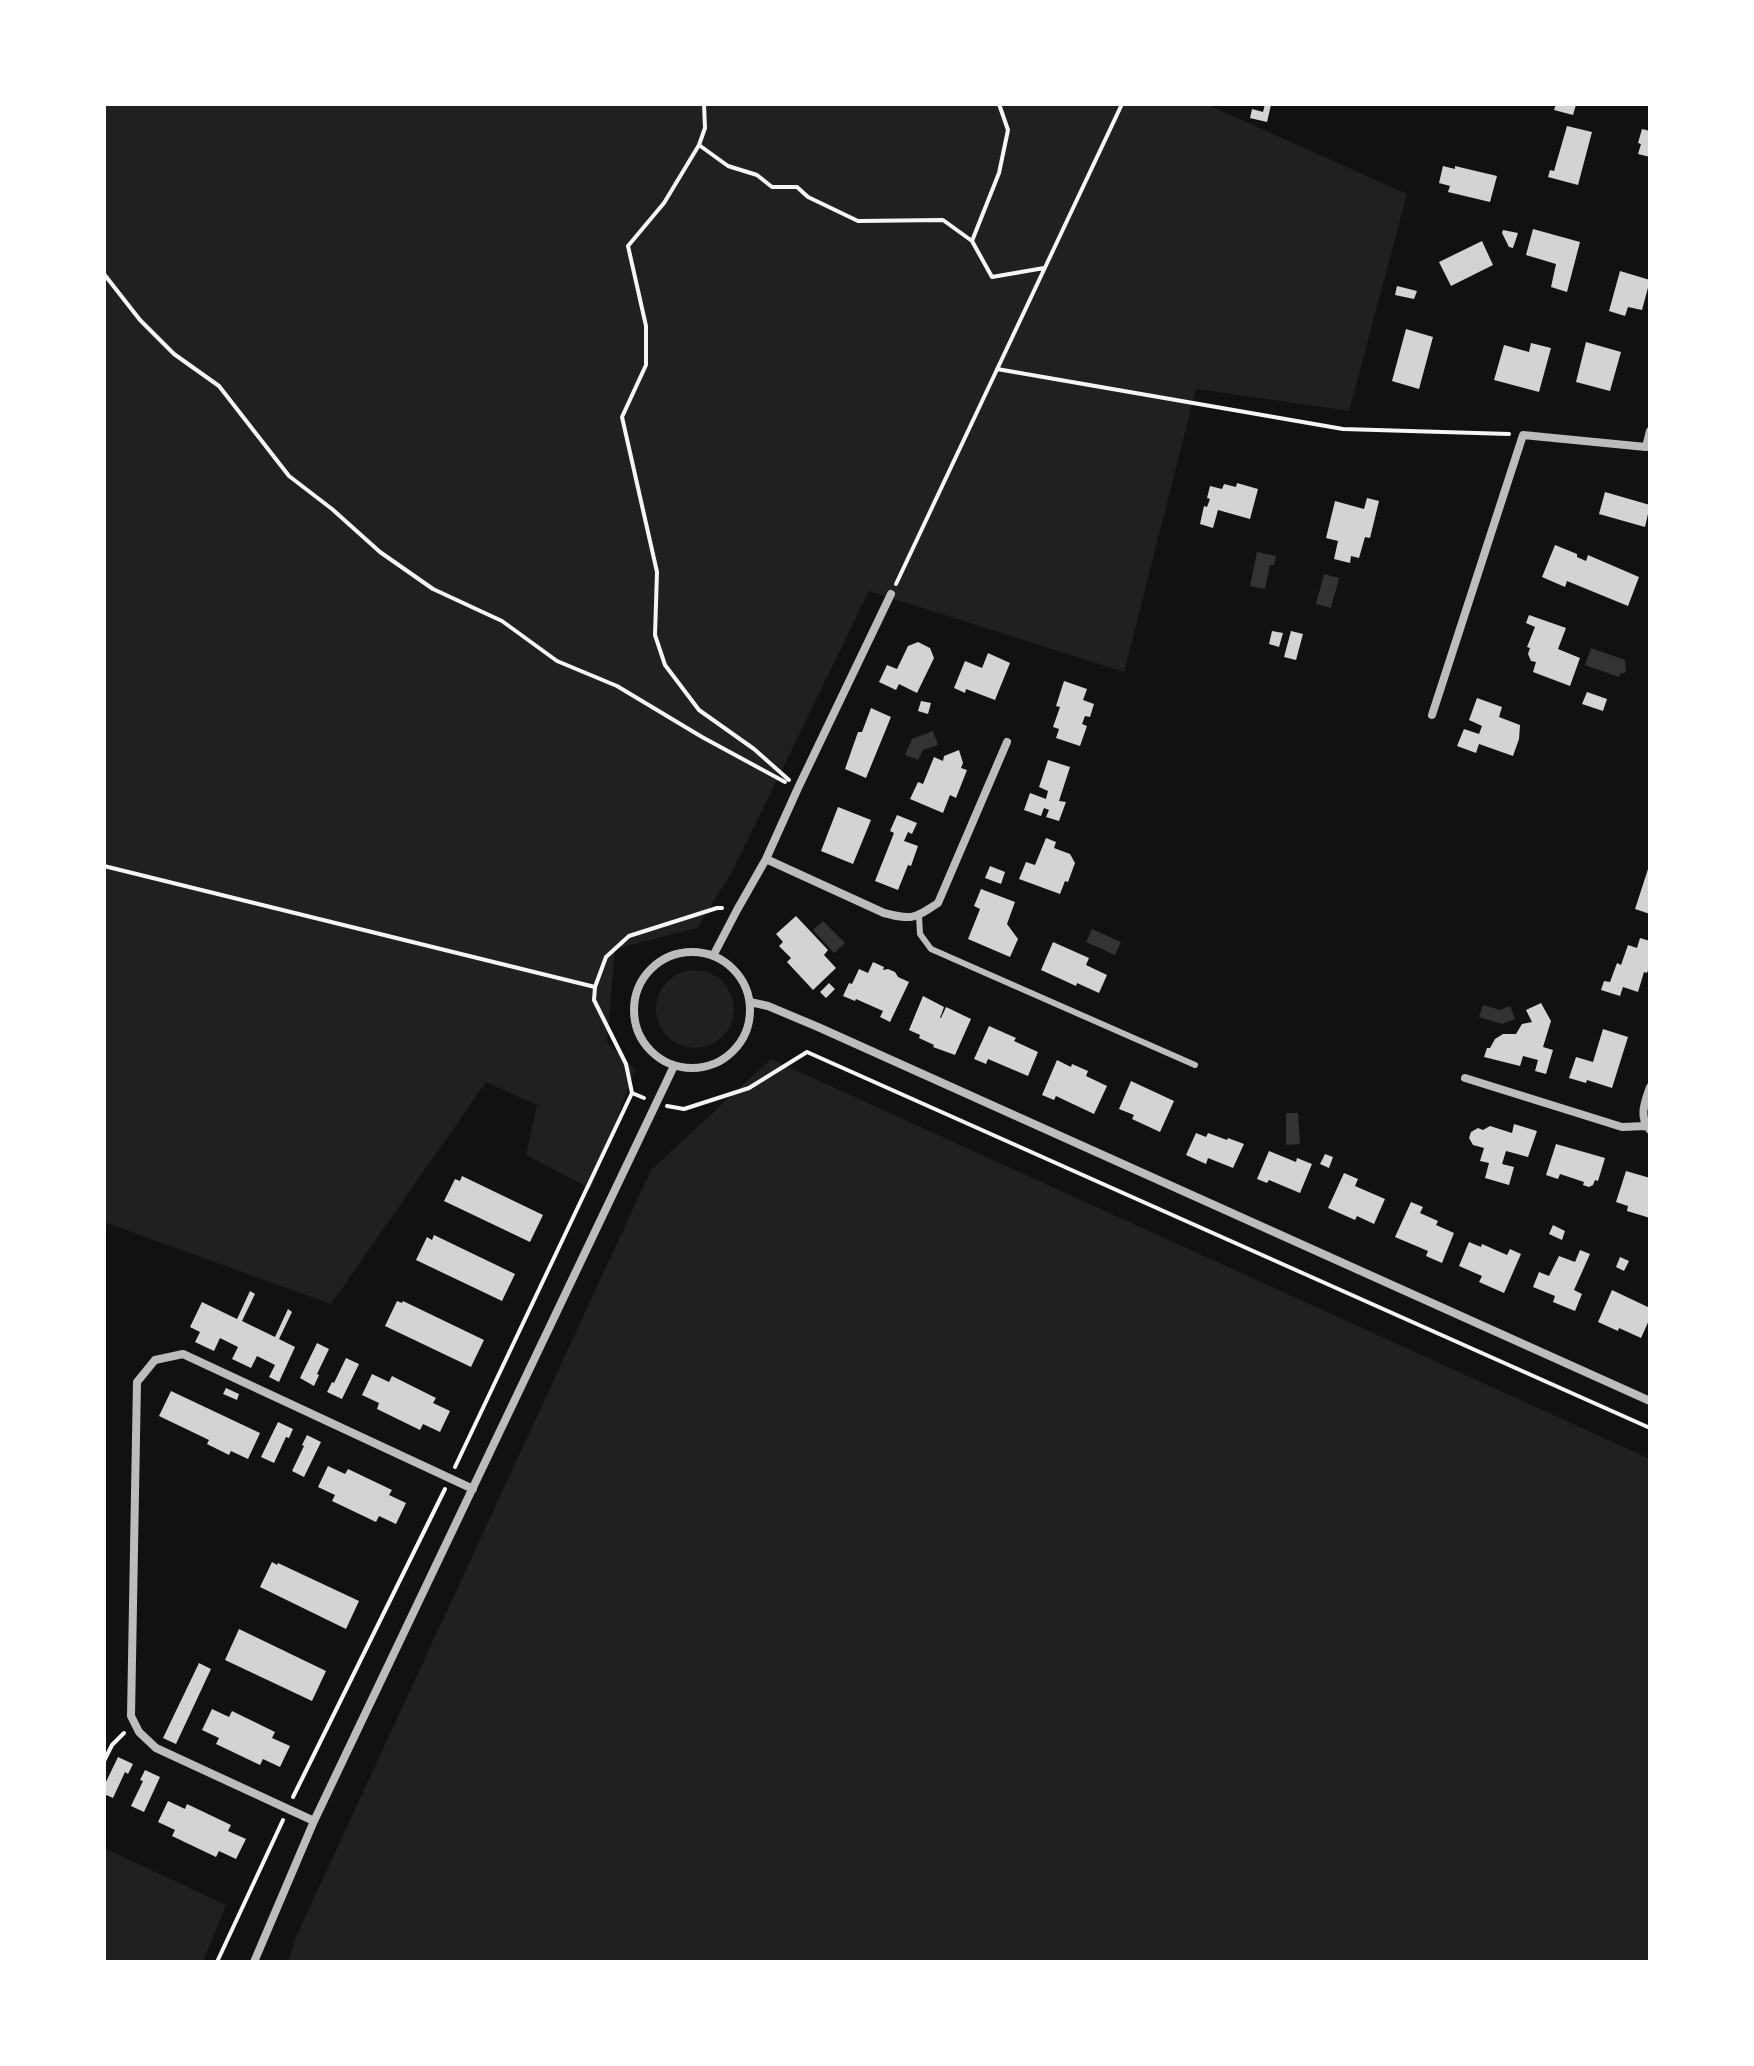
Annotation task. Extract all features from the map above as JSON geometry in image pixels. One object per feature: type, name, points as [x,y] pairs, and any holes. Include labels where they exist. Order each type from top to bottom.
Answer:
[{"type":"street","points":[[1432,715],[1523,435],[1648,448],[1650,431]]},
{"type":"street","points":[[713,956],[766,859],[891,594]]},
{"type":"street","points":[[766,859],[884,913],[905,918],[919,916],[938,903],[1007,742]]},
{"type":"street","points":[[695,952],[727,963],[746,987],[750,1002],[750,1022],[743,1040],[730,1055],[713,1065],[694,1069],[674,1066],[657,1058],[644,1044],[636,1028],[633,1009],[637,991],[646,974],[659,961],[677,954],[695,952]]},
{"type":"street","points":[[750,1002],[807,1022],[1650,1401]]},
{"type":"street","points":[[254,1962],[314,1821],[674,1066]]},
{"type":"street","points":[[1465,1078],[1622,1127],[1648,1128],[1642,1111],[1650,1087]]},
{"type":"street","points":[[314,1821],[156,1748],[139,1732],[131,1716],[137,1382],[155,1360],[183,1354],[473,1489]]},
{"type":"lane","points":[[919,916],[920,934],[931,949],[1195,1065]]},
{"type":"path","points":[[704,104],[705,128],[699,145],[664,203],[628,246],[646,326],[646,365],[622,417],[657,572],[655,635],[665,665],[699,710],[754,749],[798,788]]},
{"type":"path","points":[[972,241],[999,173],[1008,130],[999,104]]},
{"type":"path","points":[[891,594],[1122,104]]},
{"type":"path","points":[[699,145],[728,166],[757,175],[772,187],[797,187],[808,197],[858,221],[943,220],[972,241],[992,277],[1045,268]]},
{"type":"path","points":[[104,274],[140,320],[174,354],[219,386],[289,476],[380,552],[433,589],[502,621],[557,661],[617,686],[702,737],[798,788]]},
{"type":"path","points":[[997,369],[1343,429],[1523,435]]},
{"type":"path","points":[[104,866],[595,987]]},
{"type":"path","points":[[217,1962],[632,1093],[626,1064],[594,1000],[595,987],[606,957],[629,936],[717,908],[737,910]]},
{"type":"path","points":[[632,1093],[656,1104],[684,1109],[749,1088],[807,1052],[1650,1428]]},
{"type":"path","points":[[104,1761],[112,1745],[135,1723]]},
{"type":"shaded area","points":[[104,104],[1206,104],[1407,194],[1349,411],[1196,389],[1124,672],[869,591],[732,872],[697,928],[615,949],[607,1042],[635,1070],[591,1189],[526,1155],[537,1105],[486,1082],[331,1304],[104,1222]]},
{"type":"shaded area","points":[[1257,552],[1276,556],[1274,565],[1270,565],[1265,589],[1250,586]]},
{"type":"shaded area","points":[[1324,574],[1339,578],[1331,608],[1316,604]]},
{"type":"shaded area","points":[[1591,648],[1625,660],[1626,672],[1619,677],[1585,665]]},
{"type":"shaded area","points":[[933,731],[938,745],[923,750],[918,760],[905,755],[912,739]]},
{"type":"shaded area","points":[[823,921],[845,943],[834,953],[813,930]]},
{"type":"shaded area","points":[[1092,929],[1121,942],[1115,955],[1086,942]]},
{"type":"shaded area","points":[[695,970],[710,973],[727,987],[734,1009],[731,1024],[717,1041],[695,1048],[680,1045],[663,1031],[656,1009],[659,994],[673,977]]},
{"type":"shaded area","points":[[1483,1005],[1500,1010],[1510,1006],[1515,1019],[1502,1024],[1479,1017]]},
{"type":"shaded area","points":[[771,1059],[1650,1459],[1650,1962],[288,1962],[296,1937],[651,1170]]},
{"type":"shaded area","points":[[1286,1113],[1298,1113],[1300,1144],[1286,1145]]},
{"type":"shaded area","points":[[104,1848],[226,1905],[203,1962],[104,1962]]},
{"type":"building","points":[[1265,104],[1271,105],[1267,122],[1250,118],[1252,109],[1263,112]]},
{"type":"building","points":[[1556,104],[1576,105],[1573,115],[1554,110]]},
{"type":"building","points":[[1567,126],[1592,132],[1578,185],[1548,177],[1550,170],[1554,171]]},
{"type":"building","points":[[1642,129],[1650,131],[1650,157],[1638,154]]},
{"type":"building","points":[[1443,166],[1497,176],[1490,202],[1448,192],[1450,186],[1439,183]]},
{"type":"building","points":[[1533,229],[1580,242],[1567,292],[1551,287],[1556,264],[1526,255]]},
{"type":"building","points":[[1503,230],[1518,233],[1513,248],[1509,247]]},
{"type":"building","points":[[1482,241],[1493,265],[1451,286],[1439,262]]},
{"type":"building","points":[[1620,271],[1650,280],[1642,310],[1628,307],[1625,316],[1609,311]]},
{"type":"building","points":[[1397,286],[1417,291],[1414,299],[1395,295]]},
{"type":"building","points":[[1406,329],[1433,337],[1419,389],[1392,381]]},
{"type":"building","points":[[1586,342],[1621,352],[1610,391],[1576,382]]},
{"type":"building","points":[[1531,343],[1551,348],[1539,392],[1494,380],[1504,345],[1529,352]]},
{"type":"building","points":[[1237,483],[1258,489],[1250,519],[1218,510],[1213,528],[1200,524],[1204,506],[1207,507],[1210,499],[1207,498],[1210,486],[1222,489],[1224,484],[1236,487]]},
{"type":"building","points":[[1605,492],[1650,505],[1645,527],[1599,514]]},
{"type":"building","points":[[1367,498],[1379,501],[1370,538],[1365,537],[1359,558],[1351,556],[1350,563],[1334,559],[1338,541],[1326,538],[1335,501],[1364,509]]},
{"type":"building","points":[[1555,545],[1586,561],[1588,555],[1639,577],[1628,606],[1567,581],[1565,587],[1542,577]]},
{"type":"building","points":[[1529,615],[1566,628],[1558,649],[1580,658],[1570,686],[1533,672],[1536,662],[1531,661],[1528,654],[1530,648],[1527,647],[1535,627],[1526,623]]},
{"type":"building","points":[[1272,631],[1283,633],[1279,647],[1269,644]]},
{"type":"building","points":[[1291,631],[1303,634],[1296,660],[1284,657]]},
{"type":"building","points":[[918,642],[930,648],[934,658],[917,693],[899,684],[896,690],[879,682],[887,665],[897,669],[908,646]]},
{"type":"building","points":[[988,653],[1010,663],[995,700],[966,689],[965,693],[954,688],[965,661],[982,668]]},
{"type":"building","points":[[1064,681],[1087,689],[1083,700],[1094,704],[1090,717],[1085,716],[1082,724],[1087,726],[1080,746],[1056,738],[1059,729],[1053,727]]},
{"type":"building","points":[[1587,692],[1607,699],[1603,711],[1582,704]]},
{"type":"building","points":[[1477,698],[1502,707],[1499,717],[1520,725],[1513,756],[1479,744],[1476,753],[1457,746],[1464,729],[1479,734],[1482,726],[1469,720]]},
{"type":"building","points":[[921,701],[931,703],[928,714],[918,711]]},
{"type":"building","points":[[871,708],[891,717],[866,778],[845,769],[858,732],[862,732]]},
{"type":"building","points":[[959,750],[963,763],[961,768],[967,770],[956,798],[950,795],[943,813],[910,799],[918,782],[923,784],[934,757],[943,761],[944,756]]},
{"type":"building","points":[[1048,760],[1070,767],[1059,801],[1066,802],[1059,821],[1046,817],[1049,810],[1044,808],[1041,816],[1024,810],[1030,793],[1046,799],[1048,791],[1039,787]]},
{"type":"building","points":[[838,807],[871,820],[853,864],[821,851]]},
{"type":"building","points":[[897,815],[917,823],[904,841],[918,846],[898,890],[875,881],[894,833],[890,831]]},
{"type":"building","points":[[1046,838],[1056,842],[1054,848],[1070,854],[1075,863],[1060,894],[1019,879],[1026,862],[1035,865]]},
{"type":"building","points":[[1650,863],[1650,914],[1635,909]]},
{"type":"building","points":[[990,866],[1005,872],[1001,884],[985,878]]},
{"type":"building","points":[[981,889],[1015,902],[1007,924],[1018,939],[1010,957],[968,939],[980,909],[974,906]]},
{"type":"building","points":[[796,916],[828,950],[824,955],[836,968],[813,990],[787,962],[791,958],[779,946],[783,942],[776,934]]},
{"type":"building","points":[[1640,938],[1650,941],[1650,964],[1638,992],[1623,987],[1620,996],[1601,990],[1604,981],[1610,982],[1617,963],[1621,965],[1628,945],[1637,948]]},
{"type":"building","points":[[1053,942],[1089,958],[1086,965],[1107,975],[1099,993],[1041,970]]},
{"type":"building","points":[[873,962],[909,982],[890,1022],[880,1017],[883,1011],[843,996],[859,969],[868,973]]},
{"type":"building","points":[[829,983],[835,989],[826,998],[820,992]]},
{"type":"building","points":[[923,996],[944,1007],[940,1018],[946,1007],[971,1019],[955,1055],[933,1047],[909,1030]]},
{"type":"building","points":[[1541,1003],[1551,1021],[1543,1047],[1553,1050],[1546,1074],[1535,1071],[1538,1060],[1523,1056],[1520,1066],[1484,1057],[1495,1039],[1503,1034],[1516,1034],[1522,1024],[1532,1022],[1526,1010]]},
{"type":"building","points":[[989,1026],[1038,1052],[1028,1076],[988,1059],[986,1064],[974,1059]]},
{"type":"building","points":[[1603,1029],[1628,1037],[1612,1088],[1569,1078],[1576,1057],[1593,1062]]},
{"type":"building","points":[[1057,1060],[1088,1071],[1086,1076],[1107,1086],[1094,1114],[1056,1096],[1054,1100],[1042,1095]]},
{"type":"building","points":[[1131,1081],[1174,1101],[1160,1132],[1119,1109]]},
{"type":"building","points":[[1514,1124],[1537,1131],[1528,1157],[1506,1151],[1502,1164],[1514,1167],[1509,1185],[1485,1178],[1489,1163],[1480,1161],[1484,1148],[1473,1145],[1469,1138],[1471,1132],[1490,1126],[1512,1133]]},
{"type":"building","points":[[1196,1133],[1206,1137],[1208,1133],[1244,1144],[1233,1168],[1208,1158],[1206,1164],[1186,1155]]},
{"type":"building","points":[[1556,1144],[1605,1158],[1598,1181],[1595,1180],[1589,1187],[1583,1185],[1584,1182],[1560,1174],[1558,1179],[1546,1175]]},
{"type":"building","points":[[1269,1151],[1296,1162],[1297,1158],[1312,1164],[1300,1193],[1269,1180],[1267,1183],[1257,1179]]},
{"type":"building","points":[[1325,1154],[1333,1157],[1329,1168],[1320,1164]]},
{"type":"building","points":[[1626,1171],[1650,1178],[1650,1218],[1627,1211],[1628,1206],[1616,1202]]},
{"type":"building","points":[[1344,1173],[1358,1179],[1355,1186],[1385,1199],[1374,1224],[1357,1216],[1355,1220],[1328,1208]]},
{"type":"building","points":[[462,1176],[543,1215],[530,1242],[444,1201],[455,1179],[460,1181]]},
{"type":"building","points":[[1411,1202],[1423,1207],[1420,1213],[1438,1221],[1436,1225],[1454,1233],[1442,1263],[1426,1256],[1428,1251],[1395,1237]]},
{"type":"building","points":[[1553,1225],[1565,1231],[1562,1240],[1549,1234]]},
{"type":"building","points":[[434,1235],[515,1274],[502,1301],[416,1260],[427,1237],[432,1240]]},
{"type":"building","points":[[1469,1242],[1507,1255],[1510,1249],[1521,1254],[1504,1293],[1479,1282],[1482,1276],[1459,1266]]},
{"type":"building","points":[[1580,1250],[1590,1254],[1574,1290],[1582,1294],[1575,1311],[1553,1302],[1555,1296],[1533,1287],[1539,1272],[1549,1276],[1559,1256],[1575,1262]]},
{"type":"building","points":[[1620,1257],[1629,1261],[1624,1271],[1616,1267]]},
{"type":"building","points":[[1612,1290],[1650,1308],[1650,1318],[1641,1338],[1598,1322]]},
{"type":"building","points":[[250,1291],[255,1294],[242,1321],[275,1337],[288,1309],[292,1312],[279,1339],[295,1347],[279,1382],[269,1377],[275,1365],[257,1356],[251,1368],[232,1359],[238,1347],[220,1338],[214,1351],[195,1342],[200,1332],[190,1327],[202,1302],[237,1319]]},
{"type":"building","points":[[397,1301],[403,1301],[484,1340],[471,1367],[385,1326]]},
{"type":"building","points":[[317,1343],[329,1349],[314,1386],[300,1378]]},
{"type":"building","points":[[346,1358],[359,1364],[342,1399],[327,1392]]},
{"type":"building","points":[[372,1374],[389,1382],[392,1376],[436,1398],[433,1403],[450,1411],[440,1432],[423,1424],[420,1430],[377,1409],[379,1403],[362,1395]]},
{"type":"building","points":[[226,1388],[239,1394],[237,1400],[223,1394]]},
{"type":"building","points":[[171,1391],[260,1433],[248,1459],[231,1451],[229,1455],[207,1444],[209,1440],[159,1416]]},
{"type":"building","points":[[278,1422],[293,1429],[274,1463],[261,1457]]},
{"type":"building","points":[[307,1435],[321,1442],[304,1477],[292,1471]]},
{"type":"building","points":[[328,1466],[345,1474],[348,1469],[392,1490],[389,1495],[406,1503],[396,1524],[379,1516],[376,1522],[332,1501],[335,1495],[318,1487]]},
{"type":"building","points":[[272,1562],[359,1601],[346,1629],[260,1587]]},
{"type":"building","points":[[239,1629],[326,1671],[312,1701],[225,1660]]},
{"type":"building","points":[[199,1663],[211,1669],[176,1744],[163,1738]]},
{"type":"building","points":[[212,1709],[229,1717],[232,1711],[275,1732],[272,1738],[290,1746],[280,1767],[263,1759],[260,1765],[216,1744],[219,1738],[202,1730]]},
{"type":"building","points":[[118,1757],[133,1764],[128,1774],[125,1772],[113,1798],[104,1794],[104,1786]]},
{"type":"building","points":[[145,1770],[160,1777],[144,1812],[131,1806]]},
{"type":"building","points":[[168,1801],[185,1809],[187,1804],[231,1825],[228,1831],[246,1839],[236,1859],[219,1851],[216,1857],[172,1836],[175,1830],[158,1822]]}]
